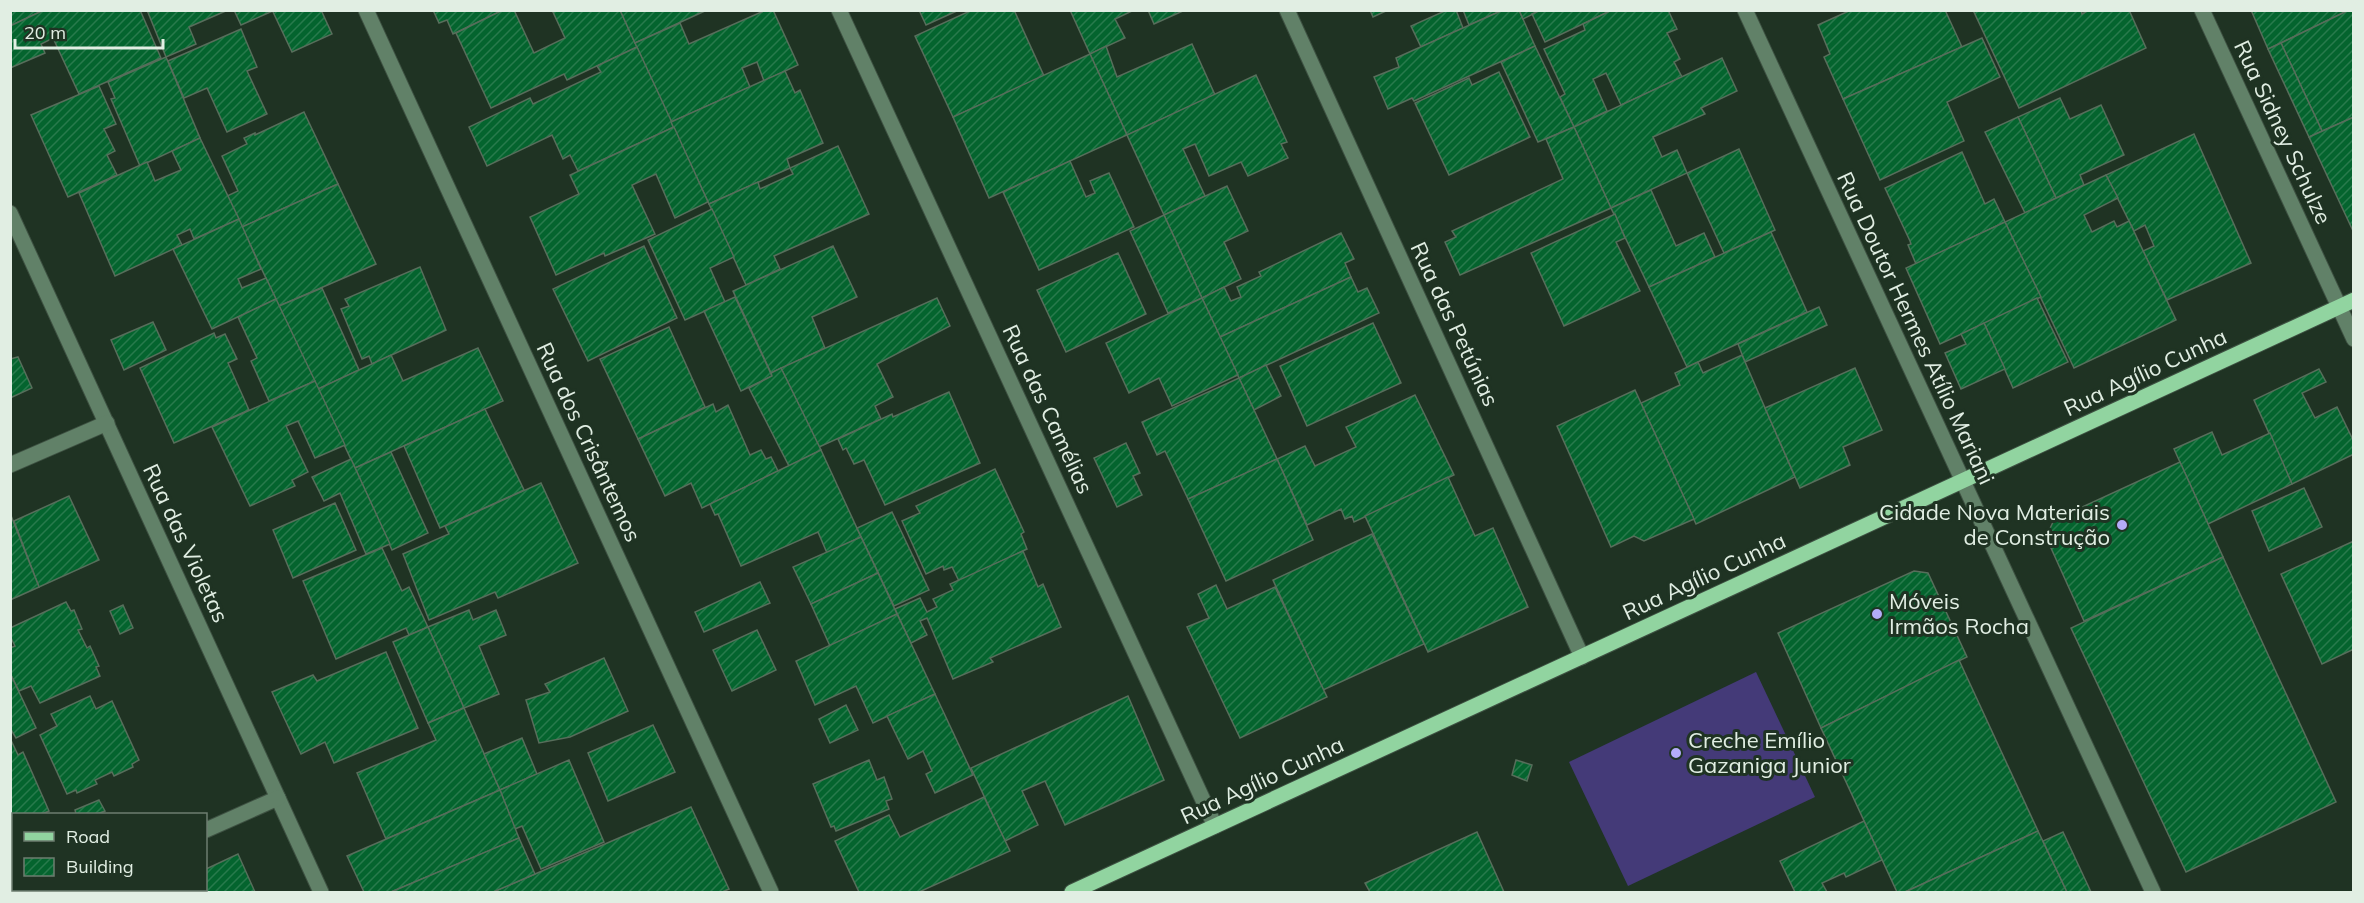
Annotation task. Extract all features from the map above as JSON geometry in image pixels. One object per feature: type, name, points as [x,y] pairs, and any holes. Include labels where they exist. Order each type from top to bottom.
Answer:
[{"type":"main road","name":"Rua Agílio Cunha","points":[[1072,892],[2354,300]]},
{"type":"street","name":"Rua dos Crisântemos","points":[[366,10],[771,892]]},
{"type":"street","name":"Rua das Camélias","points":[[839,10],[1215,826]]},
{"type":"street","name":"Rua das Petúnias","points":[[1287,10],[1582,657]]},
{"type":"street","name":"Rua Doutor Hermes Atílio Mariani","points":[[1745,10],[2153,892]]},
{"type":"street","name":"Rua Sidney Schulze","points":[[2202,10],[2354,339]]},
{"type":"street","name":"Rua das Violetas","points":[[10,213],[321,892]]},
{"type":"street","points":[[10,465],[107,423]]},
{"type":"street","points":[[207,830],[278,798]]},
{"type":"shaded area","points":[[1756,672],[1815,797],[1628,886],[1569,762]]},
{"type":"building","points":[[10,10],[44,10],[10,26]]},
{"type":"building","points":[[44,10],[140,10],[161,58],[79,94],[53,38],[41,44],[45,53],[10,68],[10,26]]},
{"type":"building","points":[[147,10],[228,10],[189,27],[196,44],[166,57]]},
{"type":"building","points":[[234,10],[275,10],[241,25]]},
{"type":"building","points":[[275,10],[321,10],[332,34],[292,52],[273,12]]},
{"type":"building","points":[[433,10],[503,10],[453,34],[447,20],[439,23]]},
{"type":"building","points":[[503,10],[514,10],[534,53],[565,38],[552,10],[620,10],[637,47],[567,80],[564,74],[491,108],[456,33]]},
{"type":"building","points":[[620,10],[707,10],[635,43]]},
{"type":"building","points":[[766,10],[773,10],[798,65],[764,81],[757,62],[742,68],[750,87],[671,122],[635,43],[680,23],[689,44]]},
{"type":"building","points":[[919,10],[959,10],[926,25]]},
{"type":"building","points":[[972,10],[1014,10],[1044,76],[953,117],[915,36]]},
{"type":"building","points":[[1070,10],[1134,10],[1115,19],[1125,38],[1090,54]]},
{"type":"building","points":[[1148,10],[1185,10],[1154,24]]},
{"type":"building","points":[[1370,10],[1388,10],[1373,17]]},
{"type":"building","points":[[1447,10],[1456,10],[1463,28],[1421,47],[1411,26]]},
{"type":"building","points":[[1463,10],[1503,10],[1469,25]]},
{"type":"building","points":[[1503,10],[1519,10],[1535,46],[1414,101],[1412,98],[1388,109],[1374,77],[1399,67],[1396,58]]},
{"type":"building","points":[[1519,10],[1541,10],[1523,19]]},
{"type":"building","points":[[1541,10],[1612,10],[1545,42],[1532,14]]},
{"type":"building","points":[[1612,10],[1668,10],[1677,29],[1667,33],[1680,59],[1674,62],[1682,77],[1621,105],[1606,73],[1593,79],[1607,111],[1574,127],[1560,97],[1565,94],[1544,49],[1585,30],[1583,24]]},
{"type":"building","points":[[1851,10],[1945,10],[1962,47],[1843,99],[1824,57],[1830,54],[1818,25]]},
{"type":"building","points":[[1973,10],[2081,10],[2082,14],[2089,10],[2129,10],[2146,48],[2019,108]]},
{"type":"building","points":[[2251,10],[2349,10],[2268,49]]},
{"type":"building","points":[[2349,10],[2354,10],[2354,117],[2322,131],[2281,43]]},
{"type":"building","points":[[241,29],[257,67],[247,71],[267,114],[227,132],[207,88],[184,98],[168,61]]},
{"type":"building","points":[[1982,38],[2000,77],[1947,102],[1964,141],[1880,180],[1843,99]]},
{"type":"building","points":[[2281,43],[2322,131],[2309,137],[2268,49]]},
{"type":"building","points":[[1192,44],[1215,95],[1127,135],[1090,54],[1106,46],[1117,77]]},
{"type":"building","points":[[1535,46],[1574,127],[1538,142],[1501,62]]},
{"type":"building","points":[[637,47],[674,127],[578,171],[570,155],[563,159],[552,135],[487,166],[469,127],[530,98],[533,104],[601,72],[597,66]]},
{"type":"building","points":[[1090,54],[1127,135],[989,198],[953,117]]},
{"type":"building","points":[[166,57],[200,138],[140,166],[111,99],[115,98],[108,82]]},
{"type":"building","points":[[1722,58],[1737,91],[1701,108],[1705,114],[1653,137],[1662,157],[1677,150],[1687,173],[1611,208],[1574,127]]},
{"type":"building","points":[[785,71],[795,93],[800,90],[823,143],[787,159],[790,168],[709,204],[671,122]]},
{"type":"building","points":[[1499,72],[1530,137],[1449,175],[1415,103],[1469,78],[1472,85]]},
{"type":"building","points":[[1256,75],[1287,142],[1281,144],[1288,158],[1248,176],[1241,162],[1209,176],[1195,144],[1183,149],[1205,196],[1164,215],[1127,135]]},
{"type":"building","points":[[99,86],[116,124],[104,129],[115,151],[107,155],[117,175],[68,197],[31,115]]},
{"type":"building","points":[[2060,98],[2070,119],[2101,105],[2124,155],[2080,175],[2084,185],[2056,198],[2018,117]]},
{"type":"building","points":[[304,112],[338,184],[242,227],[227,196],[238,191],[222,156],[247,144],[244,138]]},
{"type":"building","points":[[2018,117],[2056,198],[2025,213],[1985,132]]},
{"type":"building","points":[[2354,117],[2354,233],[2309,137]]},
{"type":"building","points":[[674,127],[708,202],[675,218],[656,174],[632,185],[655,234],[605,256],[604,253],[556,275],[530,217],[579,194],[570,175]]},
{"type":"building","points":[[1574,127],[1611,208],[1460,275],[1445,242],[1456,237],[1452,231],[1563,179],[1546,139]]},
{"type":"building","points":[[2194,134],[2251,263],[2167,300],[2143,251],[2154,246],[2145,225],[2134,231],[2106,175]]},
{"type":"building","points":[[200,138],[239,219],[194,239],[190,229],[177,235],[182,245],[115,276],[79,193],[147,162],[155,181],[181,170],[172,151]]},
{"type":"building","points":[[838,146],[869,214],[774,256],[780,269],[746,285],[709,204],[758,182],[760,189],[793,174],[790,168]]},
{"type":"building","points":[[1739,149],[1775,230],[1724,253],[1687,173]]},
{"type":"building","points":[[1962,152],[1985,204],[1994,199],[2005,222],[1916,264],[1908,245],[1911,244],[1910,241],[1885,188]]},
{"type":"building","points":[[1070,161],[1086,197],[1095,193],[1090,181],[1109,173],[1134,227],[1039,270],[1003,192]]},
{"type":"building","points":[[2106,175],[2118,198],[2084,215],[2092,232],[2114,221],[2117,227],[2129,221],[2176,320],[2074,368],[2005,222]]},
{"type":"building","points":[[338,184],[376,264],[279,306],[242,227]]},
{"type":"building","points":[[1227,186],[1248,231],[1224,242],[1241,279],[1202,298],[1164,215]]},
{"type":"building","points":[[1651,190],[1676,246],[1704,233],[1715,257],[1649,287],[1611,208]]},
{"type":"building","points":[[712,209],[734,257],[710,268],[725,302],[685,320],[648,240]]},
{"type":"building","points":[[1615,214],[1625,238],[1616,242],[1640,291],[1564,326],[1531,253]]},
{"type":"building","points":[[1164,215],[1202,298],[1168,313],[1130,231]]},
{"type":"building","points":[[239,219],[261,269],[238,279],[242,288],[266,278],[276,299],[212,329],[173,249]]},
{"type":"building","points":[[2005,222],[2041,297],[1940,344],[1906,268]]},
{"type":"building","points":[[1771,232],[1807,312],[1687,367],[1649,287]]},
{"type":"building","points":[[1341,233],[1354,259],[1345,263],[1351,277],[1220,337],[1202,298],[1224,287],[1231,301],[1241,297],[1237,287],[1261,276],[1259,272]]},
{"type":"building","points":[[644,246],[677,318],[588,361],[553,289]]},
{"type":"building","points":[[833,246],[857,297],[812,317],[825,348],[771,373],[733,291]]},
{"type":"building","points":[[1118,253],[1146,314],[1066,352],[1037,290]]},
{"type":"building","points":[[420,267],[446,330],[372,364],[369,356],[362,359],[341,309],[349,306],[345,299]]},
{"type":"building","points":[[1351,277],[1358,292],[1367,288],[1379,313],[1239,378],[1220,337]]},
{"type":"building","points":[[322,288],[359,370],[318,389],[279,306]]},
{"type":"building","points":[[735,297],[772,376],[741,391],[704,311]]},
{"type":"building","points":[[937,298],[950,326],[877,364],[893,397],[875,406],[881,419],[819,447],[781,368]]},
{"type":"building","points":[[1202,298],[1238,375],[1172,406],[1159,378],[1129,393],[1106,343]]},
{"type":"building","points":[[2037,298],[2068,362],[2013,388],[1984,323]]},
{"type":"building","points":[[276,299],[315,381],[269,401],[251,361],[257,358],[238,317]]},
{"type":"building","points":[[1819,307],[1827,325],[1745,362],[1738,344]]},
{"type":"building","points":[[153,322],[166,350],[124,370],[111,340]]},
{"type":"building","points":[[1373,323],[1401,383],[1307,426],[1280,366]]},
{"type":"building","points":[[1984,323],[2005,369],[1961,389],[1945,353],[1966,344],[1961,334]]},
{"type":"building","points":[[669,327],[705,407],[638,439],[600,359]]},
{"type":"building","points":[[214,333],[216,338],[225,334],[237,359],[228,363],[249,410],[174,443],[140,368]]},
{"type":"building","points":[[478,348],[503,401],[355,468],[318,389],[391,355],[403,381]]},
{"type":"building","points":[[1742,355],[1795,477],[1696,524],[1641,403],[1680,385],[1675,373],[1698,362],[1703,373]]},
{"type":"building","points":[[18,357],[32,388],[10,398],[10,359]]},
{"type":"building","points":[[1266,365],[1281,396],[1254,410],[1239,378]]},
{"type":"building","points":[[781,368],[821,450],[789,466],[749,388],[772,376],[771,373]]},
{"type":"building","points":[[1855,368],[1882,430],[1843,447],[1850,465],[1800,488],[1765,408]]},
{"type":"building","points":[[2319,369],[2326,382],[2302,393],[2315,418],[2337,407],[2354,442],[2354,454],[2292,484],[2254,400]]},
{"type":"building","points":[[1239,378],[1277,459],[1188,499],[1165,451],[1157,455],[1142,422]]},
{"type":"building","points":[[315,381],[345,445],[315,458],[298,421],[286,426],[308,472],[292,480],[295,486],[250,506],[212,427]]},
{"type":"building","points":[[1635,390],[1694,519],[1644,541],[1634,536],[1611,547],[1557,426]]},
{"type":"building","points":[[949,392],[980,463],[885,505],[864,460],[854,464],[846,448],[843,450],[838,439],[892,414],[893,417]]},
{"type":"building","points":[[1415,395],[1454,475],[1354,522],[1352,516],[1345,519],[1341,509],[1307,525],[1277,459],[1305,446],[1315,466],[1356,447],[1346,427]]},
{"type":"building","points":[[713,404],[716,412],[728,405],[750,455],[761,450],[766,459],[771,457],[778,471],[702,508],[691,483],[665,496],[638,439]]},
{"type":"building","points":[[485,409],[524,490],[440,528],[404,446]]},
{"type":"building","points":[[2212,432],[2222,455],[2270,433],[2292,484],[2208,524],[2174,449]]},
{"type":"building","points":[[1126,443],[1140,473],[1133,476],[1142,495],[1117,507],[1094,458]]},
{"type":"building","points":[[821,450],[861,537],[827,553],[818,532],[741,566],[718,514],[715,515],[710,504]]},
{"type":"building","points":[[391,452],[428,533],[392,550],[355,468]]},
{"type":"building","points":[[351,459],[390,544],[366,554],[340,493],[324,501],[312,477]]},
{"type":"building","points":[[1277,459],[1313,540],[1226,581],[1188,499]]},
{"type":"building","points":[[2180,462],[2223,557],[2084,621],[2046,537],[2054,520]]},
{"type":"building","points":[[995,469],[1024,532],[1021,534],[1027,549],[959,581],[952,567],[944,570],[943,566],[926,574],[902,521],[920,513],[916,506]]},
{"type":"building","points":[[1448,477],[1475,536],[1493,528],[1528,607],[1428,652],[1365,516]]},
{"type":"building","points":[[541,483],[578,563],[498,598],[495,592],[429,620],[403,554],[449,534],[445,526]]},
{"type":"building","points":[[2304,488],[2322,527],[2269,551],[2252,511]]},
{"type":"building","points":[[69,496],[99,560],[39,587],[14,521]]},
{"type":"building","points":[[335,503],[356,550],[293,578],[273,530]]},
{"type":"building","points":[[892,512],[929,590],[894,606],[857,528]]},
{"type":"building","points":[[10,513],[39,587],[10,600]]},
{"type":"building","points":[[1372,534],[1424,644],[1323,690],[1273,580]]},
{"type":"building","points":[[861,537],[878,573],[811,604],[793,567]]},
{"type":"building","points":[[2354,541],[2354,649],[2322,664],[2281,574]]},
{"type":"building","points":[[382,548],[402,591],[409,587],[428,627],[409,635],[406,628],[336,659],[303,581]]},
{"type":"building","points":[[1023,551],[1038,587],[1043,584],[1061,627],[990,658],[993,662],[953,679],[927,618],[920,621],[927,635],[911,643],[895,609],[920,598],[927,612],[937,607],[933,599],[953,590],[950,584]]},
{"type":"building","points":[[2223,557],[2336,802],[2186,872],[2071,628]]},
{"type":"building","points":[[1914,571],[1928,573],[1967,657],[1821,728],[1778,633]]},
{"type":"building","points":[[878,573],[897,614],[830,646],[811,604]]},
{"type":"building","points":[[760,582],[770,603],[704,632],[695,612]]},
{"type":"building","points":[[1216,585],[1227,609],[1275,587],[1327,697],[1240,738],[1187,627],[1209,618],[1198,594]]},
{"type":"building","points":[[66,602],[71,611],[74,610],[82,629],[78,630],[87,648],[90,646],[99,666],[96,667],[100,676],[40,703],[31,686],[19,691],[10,673],[10,648],[15,646],[10,636],[10,628]]},
{"type":"building","points":[[123,605],[133,628],[120,634],[110,611]]},
{"type":"building","points":[[469,610],[473,620],[496,610],[506,635],[479,646],[499,694],[464,708],[428,627]]},
{"type":"building","points":[[897,614],[935,694],[873,723],[856,686],[815,705],[796,661]]},
{"type":"building","points":[[428,627],[464,708],[428,723],[393,642]]},
{"type":"building","points":[[757,630],[776,670],[732,691],[713,650]]},
{"type":"building","points":[[386,652],[418,728],[334,763],[325,742],[301,754],[272,692],[313,675],[317,681]]},
{"type":"building","points":[[604,658],[628,711],[570,737],[539,743],[526,700],[550,692],[545,684]]},
{"type":"building","points":[[1959,660],[2038,831],[1905,892],[1897,892],[1821,728]]},
{"type":"building","points":[[10,673],[36,728],[16,738],[10,728]]},
{"type":"building","points":[[935,694],[973,775],[935,793],[926,774],[932,771],[923,751],[908,759],[887,716]]},
{"type":"building","points":[[90,696],[96,709],[112,701],[139,760],[132,764],[133,767],[114,776],[112,772],[95,780],[97,784],[77,793],[76,790],[67,794],[40,735],[57,726],[51,714]]},
{"type":"building","points":[[1128,696],[1164,780],[1065,825],[1045,781],[1022,791],[1038,825],[1005,841],[971,768]]},
{"type":"building","points":[[846,705],[858,730],[830,743],[819,719]]},
{"type":"building","points":[[464,708],[500,790],[386,839],[357,773],[436,740],[428,723]]},
{"type":"building","points":[[653,725],[675,772],[608,801],[588,753]]},
{"type":"building","points":[[10,738],[18,755],[23,752],[49,811],[12,813],[12,830],[10,831]]},
{"type":"building","points":[[522,738],[537,774],[500,790],[484,754]]},
{"type":"building","points":[[569,760],[604,842],[541,869],[522,826],[515,829],[500,790]]},
{"type":"building","points":[[869,760],[877,780],[884,777],[892,799],[886,801],[889,809],[836,831],[834,826],[831,827],[813,784]]},
{"type":"building","points":[[1516,760],[1532,765],[1527,781],[1512,775]]},
{"type":"building","points":[[500,790],[519,838],[391,892],[364,892],[347,856]]},
{"type":"building","points":[[984,797],[1010,851],[919,892],[859,892],[835,841],[889,815],[900,837]]},
{"type":"building","points":[[99,800],[105,811],[76,813],[75,810]]},
{"type":"building","points":[[691,807],[729,889],[722,892],[493,892]]},
{"type":"building","points":[[1864,821],[1882,860],[1846,877],[1844,873],[1822,883],[1827,892],[1795,892],[1780,861]]},
{"type":"building","points":[[2038,831],[2067,892],[1905,892]]},
{"type":"building","points":[[1477,832],[1504,892],[1370,892],[1365,883]]},
{"type":"building","points":[[2063,832],[2091,892],[2067,892],[2043,841]]},
{"type":"building","points":[[519,838],[535,874],[493,892],[391,892]]},
{"type":"building","points":[[238,854],[255,892],[178,892],[207,891],[207,869]]},
{"type":"building","points":[[178,891],[178,892],[112,892]]},
{"type":"place","name":"Cidade Nova Materiais de Construção","points":[[2122,525]]},
{"type":"place","name":"Móveis Irmãos Rocha","points":[[1877,614]]},
{"type":"place","name":"Creche Emílio Gazaniga Junior","points":[[1676,753]]}]
